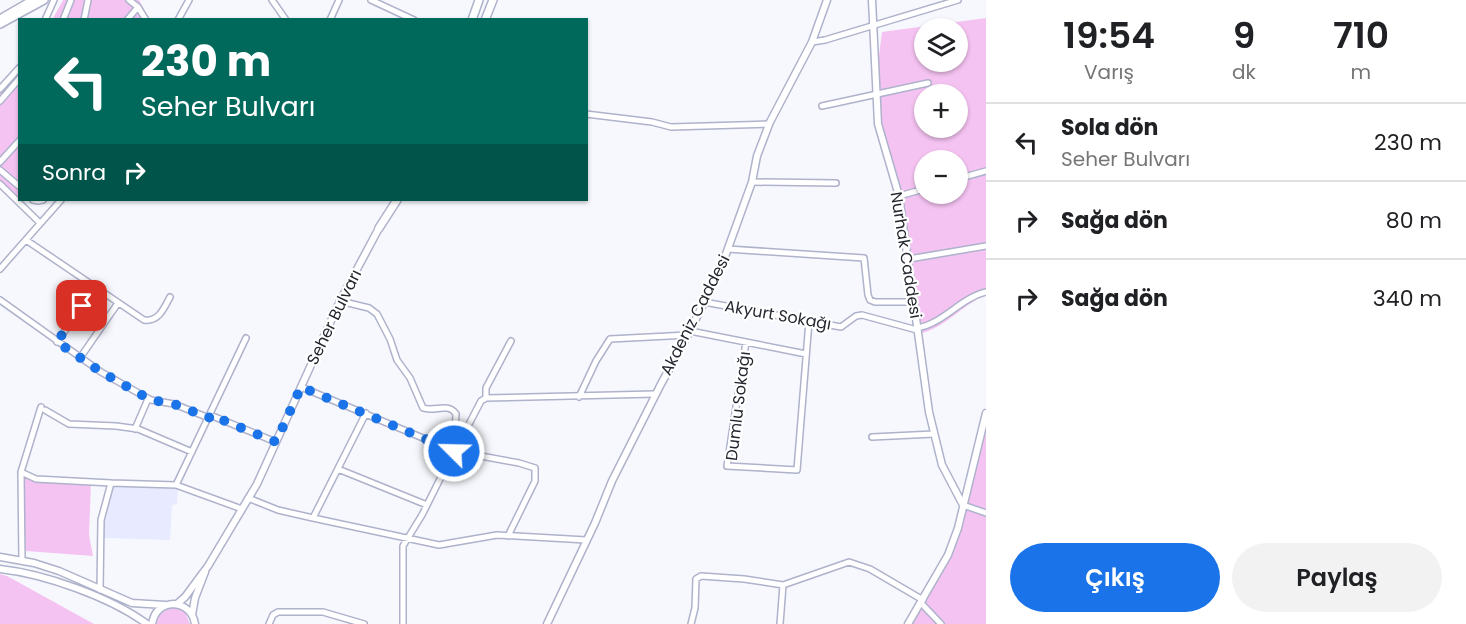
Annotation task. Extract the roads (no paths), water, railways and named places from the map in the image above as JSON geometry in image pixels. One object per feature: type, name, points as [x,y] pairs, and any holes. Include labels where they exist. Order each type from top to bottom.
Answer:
[{"type":"main road","points":[[0,19],[33,0]]},
{"type":"main road","points":[[0,24],[44,0]]},
{"type":"main road","points":[[472,18],[479,0]]},
{"type":"main road","points":[[486,18],[493,0]]},
{"type":"main road","name":"Seher Bulvarı","points":[[379,228],[394,201]]},
{"type":"street","points":[[46,18],[54,0]]},
{"type":"street","points":[[64,18],[71,0]]},
{"type":"street","points":[[84,18],[87,0]]},
{"type":"street","points":[[129,0],[138,7],[145,18]]},
{"type":"street","points":[[178,18],[189,0]]},
{"type":"street","points":[[272,0],[285,18]]},
{"type":"street","points":[[331,18],[339,0]]},
{"type":"street","points":[[371,0],[410,18]]},
{"type":"street","name":"Akdeniz Caddesi","points":[[547,624],[612,481],[655,394],[705,302],[728,249],[752,182],[757,156],[769,124],[812,42],[827,0]]},
{"type":"street","name":"Nurhak Caddesi","points":[[872,0],[878,124],[899,196],[927,400],[942,465],[963,506]]},
{"type":"street","points":[[812,42],[958,0]]},
{"type":"street","points":[[129,18],[138,7]]},
{"type":"street","points":[[0,89],[18,69]]},
{"type":"street","points":[[0,100],[18,80]]},
{"type":"street","points":[[822,106],[928,83]]},
{"type":"street","points":[[588,114],[652,122],[671,127],[769,124]]},
{"type":"street","points":[[0,162],[18,142]]},
{"type":"street","points":[[0,170],[18,185]]},
{"type":"street","points":[[968,176],[986,171]]},
{"type":"street","points":[[752,182],[836,183]]},
{"type":"street","points":[[0,184],[40,223]]},
{"type":"street","points":[[899,196],[914,192]]},
{"type":"street","points":[[0,269],[60,201]]},
{"type":"street","name":"Seher Bulvarı","points":[[177,604],[208,566],[257,484],[340,300],[379,228]]},
{"type":"street","points":[[26,240],[144,320],[151,321],[161,313],[170,297]]},
{"type":"street","points":[[909,259],[986,246]]},
{"type":"street","points":[[728,249],[864,258],[870,300],[914,302]]},
{"type":"street","points":[[57,342],[95,288]]},
{"type":"street","points":[[917,329],[931,324],[975,295],[986,292]]},
{"type":"street","points":[[0,300],[80,358],[148,399],[159,403],[174,404],[276,442]]},
{"type":"street","points":[[340,300],[369,308],[377,314],[390,339],[397,360],[410,378],[423,408],[431,410],[448,408],[455,412],[454,451]]},
{"type":"street","name":"Akyurt Sokağı","points":[[705,302],[841,327],[856,316],[862,315],[917,329]]},
{"type":"street","points":[[80,358],[118,303]]},
{"type":"street","name":"Dumlu Sokağı","points":[[746,342],[727,466],[797,470],[809,321]]},
{"type":"street","name":"Dumlu Sokağı","points":[[579,397],[596,361],[610,339],[689,333],[806,354]]},
{"type":"street","points":[[176,485],[246,338]]},
{"type":"street","points":[[486,398],[486,388],[510,341]]},
{"type":"street","points":[[301,387],[454,451],[535,468],[536,481],[508,536]]},
{"type":"street","points":[[403,624],[403,546],[481,401],[486,398],[655,394]]},
{"type":"street","points":[[135,429],[148,399]]},
{"type":"street","points":[[22,561],[21,472],[43,408],[69,424],[135,429],[192,452]]},
{"type":"street","points":[[313,518],[366,413]]},
{"type":"street","points":[[908,624],[948,555],[963,506],[986,413]]},
{"type":"street","points":[[872,437],[934,434]]},
{"type":"street","points":[[338,469],[427,505]]},
{"type":"street","points":[[21,472],[36,479],[176,485],[242,509]]},
{"type":"street","points":[[100,590],[101,520],[111,483]]},
{"type":"street","points":[[248,498],[279,510],[440,545],[497,535],[586,540]]},
{"type":"street","points":[[963,506],[986,513]]},
{"type":"street","points":[[0,556],[59,571],[132,603],[177,604],[188,609],[195,624]]},
{"type":"street","points":[[691,624],[695,608],[696,579],[699,576],[744,579],[783,585],[849,562],[870,569],[922,602],[942,624]]},
{"type":"street","name":"Seher Bulvarı","points":[[192,615],[195,598],[208,566]]},
{"type":"street","points":[[0,569],[32,574],[95,597],[130,611],[147,624]]},
{"type":"street","points":[[780,624],[783,585]]},
{"type":"street","points":[[152,624],[156,613],[165,605]]},
{"type":"street","points":[[269,624],[273,615],[288,612],[323,612],[364,624]]}]
